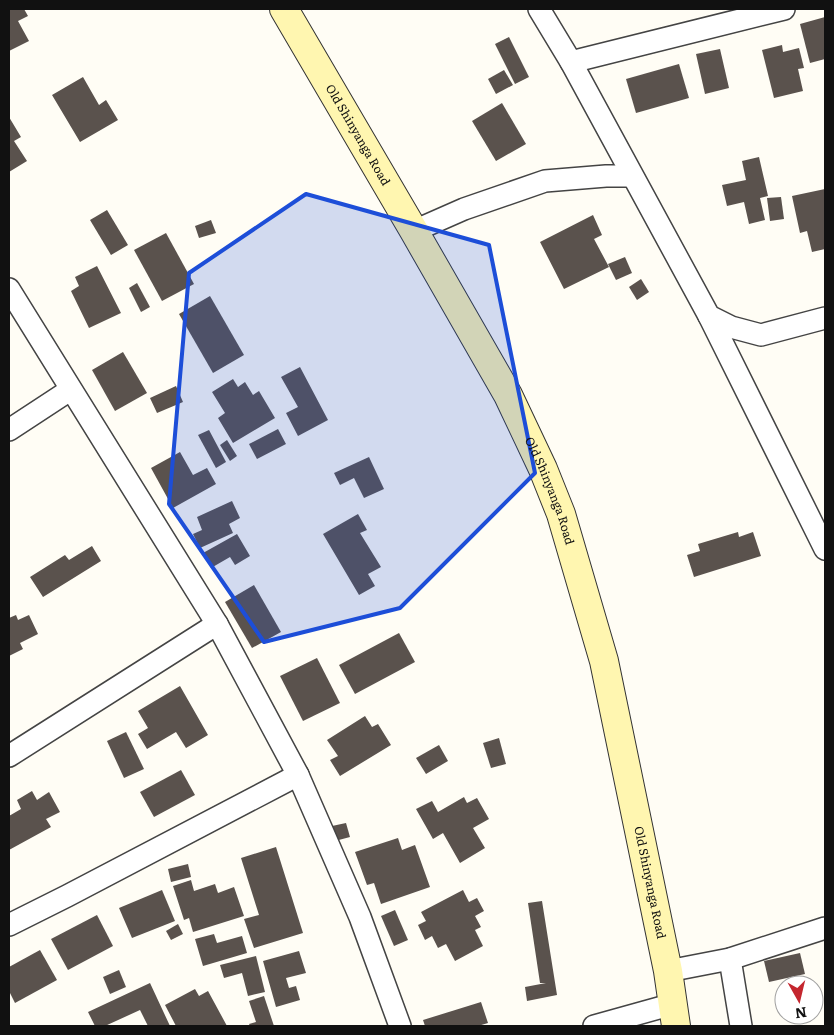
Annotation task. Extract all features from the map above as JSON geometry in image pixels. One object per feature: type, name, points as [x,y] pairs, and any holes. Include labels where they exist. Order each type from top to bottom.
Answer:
[{"type":"main road","name":"Old Shinyanga Road","points":[[284,9],[508,395],[543,469],[561,514],[604,661],[668,971],[675,1015]]},
{"type":"street","points":[[539,9],[709,316],[825,549]]},
{"type":"street","points":[[570,62],[784,9]]},
{"type":"street","points":[[414,231],[464,209],[545,181],[632,176]]},
{"type":"street","points":[[9,289],[217,624],[298,775],[360,917],[400,1026]]},
{"type":"street","points":[[709,316],[730,327],[761,335],[825,318]]},
{"type":"street","points":[[9,430],[70,390]]},
{"type":"street","points":[[9,756],[217,624]]},
{"type":"street","points":[[9,925],[298,775]]},
{"type":"street","points":[[668,971],[730,959],[825,928]]},
{"type":"street","points":[[730,959],[741,1026]]},
{"type":"street","points":[[594,1026],[675,1015]]},
{"type":"highlighted area","points":[[306,194],[489,245],[535,473],[400,608],[264,642],[169,504],[189,273]]},
{"type":"building","points":[[9,9],[24,9],[28,16],[18,21],[29,41],[9,51]]},
{"type":"building","points":[[825,17],[825,59],[810,63],[800,24]]},
{"type":"building","points":[[509,37],[529,77],[515,84],[495,44]]},
{"type":"building","points":[[782,45],[783,52],[799,48],[804,68],[798,69],[803,91],[774,98],[762,50]]},
{"type":"building","points":[[720,49],[729,88],[705,94],[696,54]]},
{"type":"building","points":[[679,64],[689,98],[636,113],[626,79]]},
{"type":"building","points":[[504,70],[513,85],[496,94],[488,79]]},
{"type":"building","points":[[83,77],[99,105],[106,100],[118,120],[80,142],[52,95]]},
{"type":"building","points":[[502,103],[526,144],[496,161],[472,121]]},
{"type":"building","points":[[9,117],[21,137],[14,141],[27,161],[9,172]]},
{"type":"building","points":[[759,157],[768,196],[760,198],[765,220],[749,224],[744,202],[727,206],[722,185],[746,180],[742,161]]},
{"type":"building","points":[[825,189],[825,249],[812,252],[807,231],[800,233],[792,196]]},
{"type":"building","points":[[781,197],[784,219],[770,221],[767,198]]},
{"type":"building","points":[[107,210],[128,245],[111,255],[90,220]]},
{"type":"building","points":[[593,215],[602,235],[594,239],[609,267],[564,289],[540,242]]},
{"type":"building","points":[[211,220],[216,233],[199,238],[195,226]]},
{"type":"building","points":[[166,233],[194,284],[162,301],[134,250]]},
{"type":"building","points":[[625,257],[632,273],[616,280],[608,264]]},
{"type":"building","points":[[97,266],[121,313],[89,328],[71,291],[79,286],[75,277]]},
{"type":"building","points":[[641,279],[649,292],[637,300],[629,287]]},
{"type":"building","points":[[137,283],[150,307],[141,312],[129,288]]},
{"type":"building","points":[[210,296],[244,355],[213,373],[179,314]]},
{"type":"building","points":[[123,352],[147,393],[115,411],[92,370]]},
{"type":"building","points":[[300,367],[328,420],[298,436],[286,413],[298,407],[281,377]]},
{"type":"building","points":[[233,379],[238,387],[245,382],[253,395],[259,391],[275,418],[233,443],[218,418],[225,413],[212,392]]},
{"type":"building","points":[[176,386],[183,402],[157,413],[150,398]]},
{"type":"building","points":[[278,429],[286,444],[257,459],[249,444]]},
{"type":"building","points":[[209,430],[226,462],[216,468],[198,435]]},
{"type":"building","points":[[227,440],[237,456],[230,461],[220,445]]},
{"type":"building","points":[[180,452],[193,475],[207,468],[216,484],[173,508],[151,468]]},
{"type":"building","points":[[369,457],[384,489],[364,498],[354,478],[340,485],[334,473]]},
{"type":"building","points":[[232,501],[240,518],[229,524],[233,533],[200,548],[193,534],[202,530],[197,517]]},
{"type":"building","points":[[358,514],[367,530],[360,533],[381,567],[368,574],[375,586],[359,595],[323,534]]},
{"type":"building","points":[[738,532],[739,537],[753,532],[761,556],[694,577],[687,555],[700,551],[698,544]]},
{"type":"building","points":[[237,534],[250,556],[235,565],[230,557],[211,568],[203,553]]},
{"type":"building","points":[[92,546],[101,561],[43,597],[30,577],[65,555],[69,560]]},
{"type":"building","points":[[254,585],[281,632],[252,648],[225,602]]},
{"type":"building","points":[[16,615],[18,620],[29,615],[38,634],[20,643],[23,649],[9,656],[9,618]]},
{"type":"building","points":[[399,633],[415,662],[355,694],[339,665]]},
{"type":"building","points":[[317,658],[340,703],[303,721],[280,676]]},
{"type":"building","points":[[180,686],[208,735],[186,748],[176,732],[147,749],[138,734],[148,728],[138,711]]},
{"type":"building","points":[[365,716],[372,727],[378,724],[391,745],[340,776],[330,760],[338,756],[327,740]]},
{"type":"building","points":[[126,732],[144,769],[124,778],[107,741]]},
{"type":"building","points":[[499,738],[506,764],[491,768],[483,743]]},
{"type":"building","points":[[439,745],[448,761],[426,774],[416,758]]},
{"type":"building","points":[[181,770],[195,795],[154,817],[140,792]]},
{"type":"building","points":[[32,791],[37,800],[49,792],[60,812],[46,819],[51,827],[9,850],[9,816],[21,809],[17,800]]},
{"type":"building","points":[[464,797],[467,803],[477,798],[489,819],[473,828],[485,848],[460,863],[443,833],[433,839],[416,809],[432,801],[438,812]]},
{"type":"building","points":[[346,823],[350,837],[335,841],[332,826]]},
{"type":"building","points":[[398,838],[402,850],[415,845],[430,887],[381,904],[374,883],[367,885],[355,852]]},
{"type":"building","points":[[276,847],[303,933],[254,948],[244,919],[259,915],[241,858]]},
{"type":"building","points":[[188,864],[191,877],[171,882],[168,869]]},
{"type":"building","points":[[191,880],[194,891],[215,884],[218,893],[234,887],[244,916],[193,932],[189,918],[184,920],[173,886]]},
{"type":"building","points":[[162,890],[175,921],[132,938],[119,908]]},
{"type":"building","points":[[463,890],[469,902],[477,898],[484,911],[475,916],[481,927],[475,930],[483,946],[455,961],[446,944],[438,948],[432,936],[425,940],[418,925],[426,921],[421,912]]},
{"type":"building","points":[[542,901],[557,995],[527,1001],[525,987],[546,983],[540,983],[528,903]]},
{"type":"building","points":[[395,910],[408,940],[394,946],[381,916]]},
{"type":"building","points":[[97,915],[113,946],[68,970],[51,939]]},
{"type":"building","points":[[178,924],[183,934],[171,940],[166,931]]},
{"type":"building","points":[[214,934],[217,943],[242,936],[247,953],[203,966],[195,939]]},
{"type":"building","points":[[40,950],[57,980],[15,1003],[9,991],[9,967]]},
{"type":"building","points":[[299,951],[306,973],[286,978],[289,988],[296,986],[300,1000],[276,1007],[263,961]]},
{"type":"building","points":[[800,953],[805,974],[774,975],[774,981],[769,982],[764,961]]},
{"type":"building","points":[[256,956],[265,992],[248,996],[242,973],[224,978],[220,965]]},
{"type":"building","points":[[119,970],[126,987],[110,994],[103,977]]},
{"type":"building","points":[[150,983],[170,1026],[148,1026],[140,1010],[105,1026],[95,1026],[88,1012]]},
{"type":"building","points":[[195,989],[199,996],[208,991],[227,1026],[176,1026],[165,1005]]},
{"type":"building","points":[[264,996],[274,1026],[250,1026],[249,1024],[256,1022],[249,1001]]},
{"type":"building","points":[[481,1002],[488,1023],[478,1026],[425,1026],[423,1020]]}]
